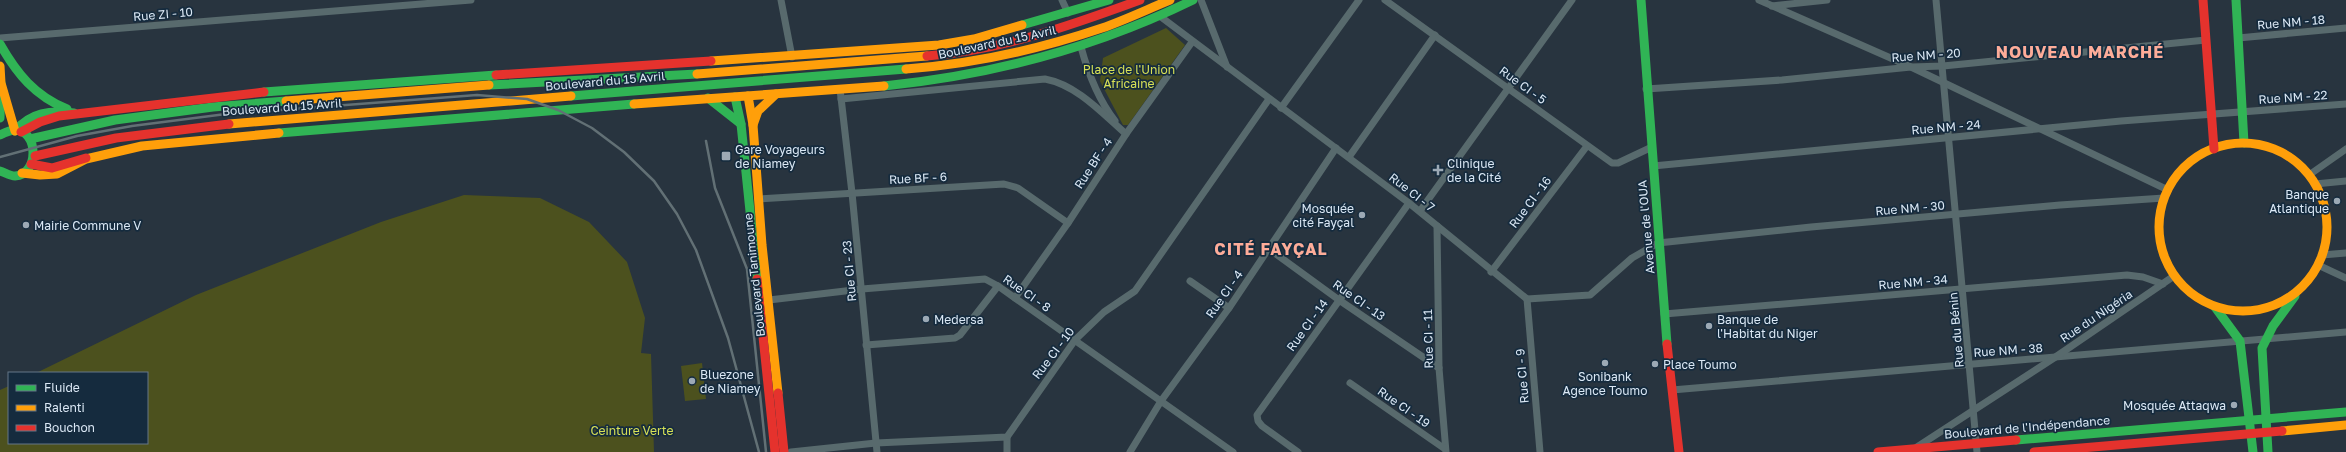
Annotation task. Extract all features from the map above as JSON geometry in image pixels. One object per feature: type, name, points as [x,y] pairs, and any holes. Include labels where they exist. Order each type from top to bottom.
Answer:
[{"type":"main road","name":"Boulevard du 15 Avril","points":[[76,113],[171,101],[437,78],[792,57],[946,44],[974,39],[1068,14],[1109,0]]},
{"type":"main road","name":"Boulevard du 15 Avril","points":[[30,139],[115,120],[213,107],[529,82],[748,71],[932,56],[993,45],[1059,29],[1140,0]]},
{"type":"main road","name":"Boulevard du 15 Avril","points":[[35,156],[116,138],[211,124],[946,66],[1067,39],[1104,27],[1170,0]]},
{"type":"main road","name":"Boulevard du 15 Avril","points":[[86,158],[130,149],[232,137],[708,98],[904,85],[957,78],[994,70],[1081,47],[1161,17],[1193,0]]},
{"type":"main road","name":"Avenue de l'OUA","points":[[1640,0],[1664,314],[1679,452]]},
{"type":"main road","points":[[2203,0],[2214,148]]},
{"type":"main road","points":[[2236,0],[2244,143]]},
{"type":"main road","points":[[0,44],[16,73],[33,90],[57,106],[76,113]]},
{"type":"main road","points":[[0,66],[2,83],[0,118]]},
{"type":"main road","points":[[2,83],[18,132]]},
{"type":"main road","points":[[754,125],[760,108],[776,94]]},
{"type":"main road","name":"Boulevard Tanimoune","points":[[748,96],[754,125],[758,199],[784,452]]},
{"type":"main road","name":"Boulevard Tanimoune","points":[[735,97],[741,124],[775,452]]},
{"type":"main road","points":[[708,98],[727,111],[741,124]]},
{"type":"main road","points":[[18,132],[25,120],[41,112],[51,110],[76,113]]},
{"type":"main road","points":[[0,135],[18,132],[30,139],[35,156],[31,164],[22,173]]},
{"type":"main road","points":[[743,142],[754,141]]},
{"type":"main road","points":[[2268,452],[2261,355],[2265,340],[2318,265],[2322,255],[2326,235],[2326,214],[2315,184],[2309,174],[2288,157],[2275,149],[2244,143],[2214,148],[2192,161],[2174,179],[2166,194],[2160,211],[2159,238],[2162,252],[2174,276],[2188,292],[2215,307],[2235,311],[2262,309],[2286,299],[2303,286]]},
{"type":"main road","points":[[31,164],[42,169],[51,169],[86,158]]},
{"type":"main road","points":[[0,184],[3,173],[52,176],[61,173],[86,158]]},
{"type":"main road","points":[[2215,307],[2240,341],[2251,420],[2253,452]]},
{"type":"main road","name":"Boulevard de l'Indépendance","points":[[1878,452],[1977,448],[2251,420],[2346,412]]},
{"type":"main road","points":[[2034,452],[2346,425]]},
{"type":"street","name":"Rue ZI - 10","points":[[0,38],[471,0]]},
{"type":"street","points":[[781,0],[792,57]]},
{"type":"street","points":[[1062,0],[1068,14]]},
{"type":"street","points":[[1201,0],[1228,68]]},
{"type":"street","points":[[1282,108],[1359,0]]},
{"type":"street","name":"Rue CI - 5","points":[[1385,0],[1510,89],[1586,146],[1615,164],[1652,147]]},
{"type":"street","points":[[1420,212],[1510,89],[1572,0]]},
{"type":"street","points":[[1759,0],[1911,66],[2166,194]]},
{"type":"street","points":[[1771,6],[1827,0]]},
{"type":"street","name":"Rue du Bénin","points":[[1936,0],[1964,288],[1977,448]]},
{"type":"street","name":"Rue CI - 7","points":[[1161,17],[1192,42],[1409,203],[1491,272],[1527,299]]},
{"type":"street","name":"Rue NM - 18","points":[[2238,38],[2346,28]]},
{"type":"street","points":[[1349,157],[1435,35]]},
{"type":"street","name":"Rue NM - 20","points":[[1646,89],[1782,80],[1911,66],[1943,66],[2206,40]]},
{"type":"street","name":"Rue BF - 4","points":[[1015,298],[1068,223],[1126,134],[1192,42]]},
{"type":"street","points":[[1081,47],[1089,74],[1107,110],[1126,134]]},
{"type":"street","points":[[841,99],[1045,79],[1057,81],[1071,87],[1126,134]]},
{"type":"street","name":"Rue CI - 23","points":[[840,89],[862,289],[877,452]]},
{"type":"street","name":"Rue CI - 10","points":[[1007,437],[1075,340],[1104,312],[1135,291],[1269,99]]},
{"type":"street","name":"Rue NM - 22","points":[[2242,112],[2346,104]]},
{"type":"street","name":"Rue NM - 24","points":[[1653,166],[2040,130],[2121,121],[2242,112]]},
{"type":"street","name":"Rue CI - 16","points":[[1491,272],[1586,146]]},
{"type":"street","name":"Rue CI - 4","points":[[1130,452],[1161,401],[1229,308],[1336,148]]},
{"type":"street","points":[[2309,174],[2346,149]]},
{"type":"street","points":[[2315,184],[2346,181]]},
{"type":"street","name":"Rue BF - 6","points":[[758,199],[1004,184],[1018,188],[1068,223]]},
{"type":"street","name":"Rue NM - 30","points":[[1658,243],[1811,227],[1957,215],[2166,194]]},
{"type":"street","name":"Rue CI - 14","points":[[1298,452],[1262,426],[1258,421],[1257,415],[1409,203]]},
{"type":"street","name":"Rue CI - 11","points":[[1437,226],[1439,368],[1446,451]]},
{"type":"street","points":[[1527,299],[1590,295],[1632,258],[1658,243]]},
{"type":"street","name":"Rue CI - 13","points":[[1269,249],[1339,300],[1439,368]]},
{"type":"street","points":[[2322,255],[2346,253]]},
{"type":"street","points":[[2318,265],[2346,278]]},
{"type":"street","name":"Rue NM - 34","points":[[1664,314],[2127,275],[2143,277],[2163,284]]},
{"type":"street","name":"Rue du Nigéria","points":[[1914,450],[2054,358],[2174,276]]},
{"type":"street","name":"Rue CI - 8","points":[[769,300],[862,289],[980,279],[998,286],[1233,452]]},
{"type":"street","points":[[1190,281],[1229,308]]},
{"type":"street","points":[[866,345],[956,338],[960,335],[998,286]]},
{"type":"street","name":"Rue CI - 9","points":[[1527,299],[1540,452]]},
{"type":"street","name":"Rue NM - 38","points":[[1672,390],[2346,332]]},
{"type":"street","name":"Rue CI - 19","points":[[1350,383],[1446,451]]},
{"type":"street","points":[[791,452],[876,443],[1007,437],[1007,452]]},
{"type":"green space","name":"Place de l'Union Africaine","points":[[1166,28],[1185,45],[1128,125],[1123,125],[1100,81],[1103,58]]},
{"type":"green space","name":"Ceinture Verte","points":[[464,195],[540,198],[589,222],[627,262],[645,318],[641,353],[651,354],[654,452],[0,452],[0,390],[8,386],[8,444],[148,444],[148,372],[38,372],[196,295],[381,222]]},
{"type":"green space","points":[[702,363],[706,399],[685,401],[681,366]]},
{"type":"railway","points":[[0,157],[77,136],[132,126],[226,114],[477,95],[527,99],[558,110],[592,128],[624,152],[654,181],[677,214],[696,250],[728,338],[759,452]]},
{"type":"railway","points":[[706,141],[715,188],[747,269],[766,452]]},
{"type":"traffic: fast","points":[[1022,25],[1109,0]]},
{"type":"traffic: fast","points":[[884,86],[964,75],[1043,57],[1119,32],[1193,0]]},
{"type":"traffic: fast","points":[[1641,0],[1667,344]]},
{"type":"traffic: fast","points":[[2236,0],[2244,143]]},
{"type":"traffic: fast","points":[[0,44],[13,65],[36,91],[45,98],[67,109]]},
{"type":"traffic: fast","points":[[571,96],[906,69]]},
{"type":"traffic: fast","points":[[489,85],[697,74]]},
{"type":"traffic: fast","points":[[264,92],[496,75]]},
{"type":"traffic: fast","points":[[0,118],[1,83]]},
{"type":"traffic: fast","points":[[735,97],[741,124],[757,279]]},
{"type":"traffic: fast","points":[[708,98],[741,124]]},
{"type":"traffic: fast","points":[[30,139],[115,120],[213,107],[286,101]]},
{"type":"traffic: fast","points":[[279,133],[634,104]]},
{"type":"traffic: fast","points":[[15,131],[34,116],[49,112],[74,113]]},
{"type":"traffic: fast","points":[[0,135],[13,130],[23,132],[32,144],[33,153],[32,161],[23,174],[13,176],[0,171]]},
{"type":"traffic: fast","points":[[2268,452],[2262,348],[2273,326],[2295,296]]},
{"type":"traffic: fast","points":[[2215,307],[2240,341],[2253,452]]},
{"type":"traffic: fast","points":[[2016,440],[2346,412]]},
{"type":"traffic: slow","points":[[906,69],[931,67],[981,59],[1054,43],[1111,25],[1170,0]]},
{"type":"traffic: slow","points":[[711,61],[939,45],[974,39],[1022,25]]},
{"type":"traffic: slow","points":[[697,74],[927,56]]},
{"type":"traffic: slow","points":[[0,66],[1,83],[15,131]]},
{"type":"traffic: slow","points":[[286,101],[489,85]]},
{"type":"traffic: slow","points":[[634,104],[884,86]]},
{"type":"traffic: slow","points":[[753,125],[758,111],[776,94]]},
{"type":"traffic: slow","points":[[229,124],[571,96]]},
{"type":"traffic: slow","points":[[748,96],[753,125],[762,245],[778,393]]},
{"type":"traffic: slow","points":[[22,173],[40,175],[57,174],[86,159],[142,146],[279,133]]},
{"type":"traffic: slow","points":[[2235,143],[2251,143],[2275,149],[2283,153],[2296,162],[2308,174],[2321,195],[2327,219],[2327,227],[2327,235],[2321,259],[2313,274],[2296,292],[2275,305],[2251,311],[2235,311],[2211,305],[2196,297],[2173,274],[2165,259],[2159,235],[2159,219],[2165,195],[2173,180],[2196,157],[2211,149],[2235,143]]},
{"type":"traffic: slow","points":[[2282,431],[2346,425]]},
{"type":"traffic: jam","points":[[927,56],[981,49],[1035,36],[1140,0]]},
{"type":"traffic: jam","points":[[2203,0],[2214,149]]},
{"type":"traffic: jam","points":[[496,75],[711,61]]},
{"type":"traffic: jam","points":[[21,132],[40,122],[59,116],[264,92]]},
{"type":"traffic: jam","points":[[35,156],[116,138],[229,124]]},
{"type":"traffic: jam","points":[[31,164],[52,168],[86,158]]},
{"type":"traffic: jam","points":[[757,279],[775,452]]},
{"type":"traffic: jam","points":[[1667,344],[1679,452]]},
{"type":"traffic: jam","points":[[778,393],[784,452]]},
{"type":"traffic: jam","points":[[2034,452],[2282,431]]},
{"type":"traffic: jam","points":[[1878,452],[2016,440]]},
{"type":"place","name":"Gare Voyageurs de Niamey","points":[[726,156]]},
{"type":"place","name":"Clinique de la Cité","points":[[1438,170]]},
{"type":"place","name":"Banque Atlantique","points":[[2337,201]]},
{"type":"place","name":"Mosquée cité Fayçal","points":[[1362,215]]},
{"type":"place","name":"Mairie Commune V","points":[[26,225]]},
{"type":"place","name":"Medersa","points":[[926,319]]},
{"type":"place","name":"Banque de l'Habitat du Niger","points":[[1709,326]]},
{"type":"place","name":"Sonibank Agence Toumo","points":[[1605,363]]},
{"type":"place","name":"Place Toumo","points":[[1655,364]]},
{"type":"place","name":"Bluezone de Niamey","points":[[692,381]]},
{"type":"place","name":"Mosquée Attaqwa","points":[[2234,405]]},
{"type":"district","name":"NOUVEAU MARCHÉ","points":[[2080,52]]},
{"type":"district","name":"CITÉ FAYÇAL","points":[[1271,249]]}]
